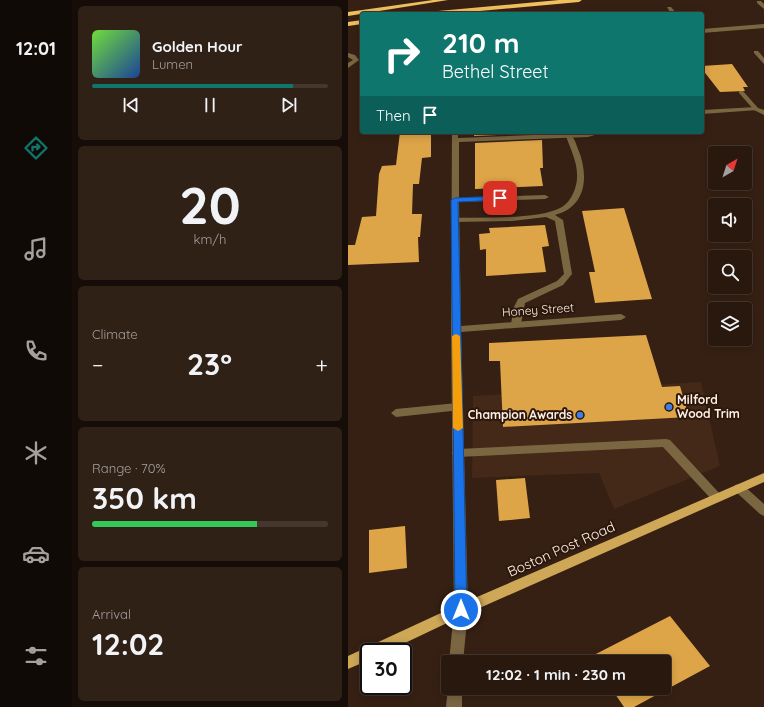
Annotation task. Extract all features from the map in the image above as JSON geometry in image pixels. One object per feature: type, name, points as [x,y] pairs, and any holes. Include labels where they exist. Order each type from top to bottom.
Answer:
[{"type":"highway","points":[[348,13],[414,0]]},
{"type":"highway","points":[[348,13],[445,0]]},
{"type":"highway","points":[[432,12],[513,0]]},
{"type":"highway","points":[[437,12],[579,0]]},
{"type":"highway","points":[[348,24],[360,22]]},
{"type":"main road","name":"Boston Post Road","points":[[391,643],[461,610],[764,477]]},
{"type":"main road","name":"Boston Post Road","points":[[348,663],[360,658]]},
{"type":"street","points":[[759,2],[764,6]]},
{"type":"street","points":[[669,8],[672,12]]},
{"type":"street","points":[[704,31],[764,26]]},
{"type":"street","points":[[756,52],[764,62]]},
{"type":"street","points":[[348,55],[353,56],[356,60],[348,66]]},
{"type":"street","points":[[741,92],[756,109],[764,113]]},
{"type":"street","points":[[704,112],[756,109]]},
{"type":"street","points":[[457,655],[461,610],[456,329],[455,136],[570,136],[593,134]]},
{"type":"street","points":[[455,220],[549,215],[563,210],[570,204],[581,181],[580,169],[570,136]]},
{"type":"street","points":[[455,200],[545,196]]},
{"type":"street","points":[[516,324],[518,307],[521,301],[560,283],[568,274],[560,220],[549,215]]},
{"type":"street","name":"Honey Street","points":[[456,329],[621,317]]},
{"type":"street","points":[[396,413],[458,407]]},
{"type":"street","points":[[458,453],[666,444],[717,498]]},
{"type":"street","points":[[740,488],[764,511]]},
{"type":"street","points":[[454,707],[455,695]]},
{"type":"shaded area","points":[[701,382],[720,466],[614,509],[599,473],[472,478],[473,396]]},
{"type":"building","points":[[732,64],[748,87],[743,87],[745,91],[720,92],[704,72],[704,66]]},
{"type":"building","points":[[400,134],[431,134],[431,157],[422,158],[419,184],[413,184],[412,214],[422,214],[420,237],[418,237],[419,262],[348,265],[348,245],[355,245],[362,217],[376,216],[379,174],[382,166],[396,165]]},
{"type":"building","points":[[474,134],[519,134],[474,136]]},
{"type":"building","points":[[542,140],[543,168],[540,168],[543,186],[475,189],[475,143]]},
{"type":"building","points":[[624,208],[652,299],[595,303],[589,272],[595,272],[582,211]]},
{"type":"building","points":[[545,225],[549,246],[542,247],[546,272],[486,276],[486,249],[480,250],[479,234],[490,233],[489,228]]},
{"type":"building","points":[[646,335],[662,387],[680,386],[689,417],[503,427],[500,361],[489,361],[489,343]]},
{"type":"building","points":[[525,478],[530,518],[499,521],[496,480]]},
{"type":"building","points":[[405,526],[407,568],[369,573],[369,530]]},
{"type":"building","points":[[670,616],[710,666],[671,687],[671,655],[594,655]]},
{"type":"building","points":[[616,695],[656,695],[634,707],[624,707]]},
{"type":"slow traffic","points":[[456,336],[458,428]]},
{"type":"place","name":"Milford Wood Trim","points":[[669,407]]},
{"type":"place","name":"Champion Awards","points":[[580,415]]},
{"type":"route","points":[[461,610],[455,200],[500,198]]}]
